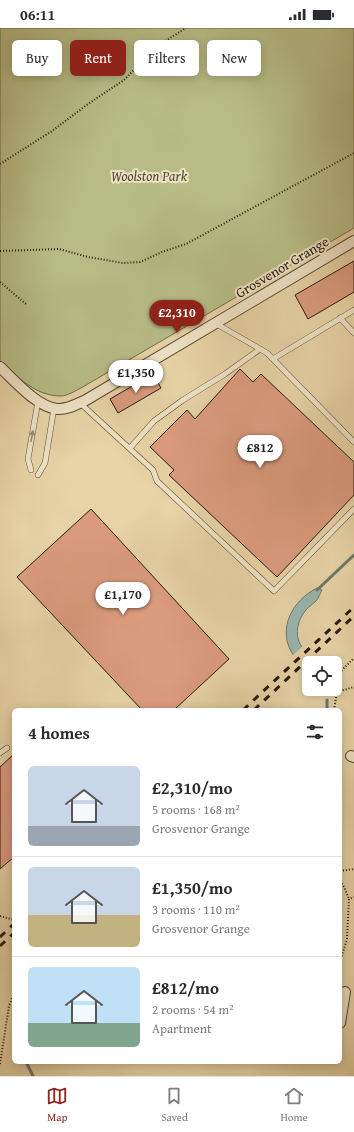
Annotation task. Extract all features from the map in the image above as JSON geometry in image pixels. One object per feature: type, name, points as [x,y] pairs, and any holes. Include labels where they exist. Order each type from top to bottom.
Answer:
[{"type":"street","name":"Grosvenor Grange","points":[[54,408],[66,408],[80,403],[354,241]]},
{"type":"street","points":[[0,367],[38,401],[54,408]]},
{"type":"street","points":[[343,1024],[346,993]]},
{"type":"lane","points":[[273,359],[354,310]]},
{"type":"lane","points":[[340,318],[354,333]]},
{"type":"lane","points":[[215,323],[267,353],[354,442]]},
{"type":"lane","points":[[130,448],[154,421],[182,400],[218,378],[260,349]]},
{"type":"lane","points":[[32,470],[28,459],[38,401]]},
{"type":"lane","points":[[80,403],[153,470],[157,481],[274,591],[354,509]]},
{"type":"lane","points":[[38,475],[45,463],[54,408]]},
{"type":"lane","points":[[0,753],[7,748]]},
{"type":"path","points":[[0,164],[52,131],[88,104],[124,80],[158,44],[186,28]]},
{"type":"path","points":[[0,251],[59,249],[88,257],[116,261],[140,262],[162,252],[186,244],[354,153]]},
{"type":"path","points":[[0,282],[26,304]]},
{"type":"path","points":[[342,670],[354,658]]},
{"type":"path","points":[[342,691],[354,688]]},
{"type":"path","points":[[334,708],[336,696]]},
{"type":"path","points":[[342,871],[354,869]]},
{"type":"path","points":[[342,884],[349,899],[348,939],[342,956]]},
{"type":"path","points":[[349,899],[354,897]]},
{"type":"path","points":[[0,916],[12,919]]},
{"type":"path","points":[[0,1064],[4,1045],[7,1012],[12,998]]},
{"type":"green space","name":"Woolston Park","points":[[0,28],[354,28],[354,228],[74,392],[61,396],[43,393],[20,379],[0,361]]},
{"type":"water","points":[[317,588],[322,590],[317,600],[305,611],[298,624],[297,634],[300,644],[311,656],[302,656],[302,664],[292,653],[286,634],[290,616],[295,607],[308,593]]},
{"type":"pier","points":[[303,646],[313,656],[302,656],[302,665],[292,656]]},
{"type":"building","points":[[354,261],[354,292],[308,319],[295,295]]},
{"type":"building","points":[[240,369],[253,382],[261,374],[354,462],[354,495],[277,577],[169,475],[174,470],[150,447],[187,410],[195,419]]},
{"type":"building","points":[[153,374],[161,388],[118,413],[110,399]]},
{"type":"building","points":[[91,509],[229,659],[176,708],[140,708],[17,577]]},
{"type":"building","points":[[12,756],[12,859],[0,869],[0,767]]},
{"type":"waterway","points":[[317,590],[354,555]]},
{"type":"waterway","points":[[327,700],[327,708]]},
{"type":"waterway","points":[[27,1064],[33,1076]]},
{"type":"railway","points":[[245,708],[354,607]]},
{"type":"railway","points":[[256,708],[354,616]]},
{"type":"railway","points":[[0,937],[12,926]]},
{"type":"railway","points":[[0,946],[12,935]]}]
